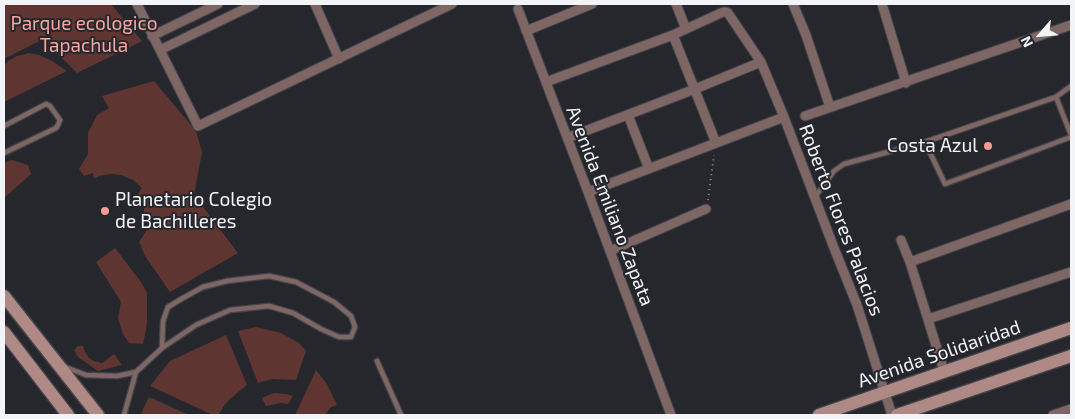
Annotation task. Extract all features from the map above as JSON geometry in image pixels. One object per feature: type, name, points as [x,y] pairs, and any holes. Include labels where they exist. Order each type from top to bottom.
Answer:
[{"type":"main road","points":[[4,296],[98,415]]},
{"type":"main road","name":"Avenida Solidaridad","points":[[819,415],[1071,328]]},
{"type":"main road","points":[[4,332],[68,415]]},
{"type":"main road","points":[[897,415],[1071,356]]},
{"type":"street","points":[[137,4],[198,126],[452,4]]},
{"type":"street","points":[[152,36],[218,4]]},
{"type":"street","points":[[160,50],[255,4]]},
{"type":"street","points":[[315,4],[339,59]]},
{"type":"street","points":[[526,31],[592,4]]},
{"type":"street","points":[[676,4],[686,29]]},
{"type":"street","points":[[793,4],[806,35],[830,107]]},
{"type":"street","points":[[882,4],[906,82]]},
{"type":"street","name":"Avenida Emiliano Zapata","points":[[518,9],[671,415]]},
{"type":"street","points":[[546,82],[673,35],[722,12],[728,13],[761,62],[695,90],[567,138]]},
{"type":"street","points":[[805,116],[1071,25]]},
{"type":"street","points":[[673,35],[716,143]]},
{"type":"street","name":"Roberto Flores Palacios","points":[[761,62],[856,305],[892,415]]},
{"type":"street","points":[[628,115],[649,169]]},
{"type":"street","points":[[588,192],[784,117]]},
{"type":"street","points":[[910,262],[1071,204]]},
{"type":"street","points":[[610,251],[706,210]]},
{"type":"street","points":[[902,240],[944,371]]},
{"type":"street","points":[[928,319],[1071,272]]},
{"type":"street","points":[[1053,415],[1071,409]]},
{"type":"lane","points":[[815,197],[834,171],[844,164],[925,142],[1056,97],[1071,86]]},
{"type":"lane","points":[[925,142],[945,184],[1071,136],[1056,97]]},
{"type":"lane","points":[[4,126],[46,104],[50,106],[60,120],[56,128],[4,154]]},
{"type":"lane","points":[[56,363],[86,375],[117,376],[136,372],[162,348],[196,325],[230,310],[269,306],[294,313],[339,337],[351,337],[356,327],[351,316],[334,302],[296,282],[270,276],[227,281],[203,288],[168,307],[163,321],[162,348]]},
{"type":"lane","points":[[377,362],[401,415]]},
{"type":"lane","points":[[124,415],[136,372]]},
{"type":"path","points":[[706,210],[716,143]]},
{"type":"green space","name":"Parque ecologico Tapachula","points":[[4,4],[111,4],[142,41],[77,73],[43,39],[4,59]]},
{"type":"green space","points":[[29,53],[52,61],[67,71],[4,102],[4,65],[17,56]]},
{"type":"green space","points":[[154,81],[196,131],[202,152],[194,195],[238,253],[170,292],[145,256],[139,242],[148,228],[150,218],[144,217],[144,206],[137,195],[142,188],[133,180],[121,175],[111,174],[94,179],[93,173],[84,176],[79,169],[88,154],[88,133],[97,115],[109,108],[102,96]]},
{"type":"green space","points":[[12,160],[28,165],[31,174],[4,198],[4,163]]},
{"type":"green space","points":[[115,248],[147,293],[147,324],[143,344],[129,343],[123,334],[118,318],[121,302],[96,262]]},
{"type":"green space","points":[[256,327],[281,333],[299,343],[306,351],[296,380],[272,379],[258,383],[238,331]]},
{"type":"green space","points":[[226,335],[247,385],[226,403],[218,415],[213,415],[150,386],[170,361]]},
{"type":"green space","points":[[78,346],[83,346],[89,358],[94,361],[102,363],[114,354],[122,365],[98,371],[78,357],[74,350]]},
{"type":"green space","points":[[316,370],[327,384],[337,405],[331,407],[325,415],[295,415]]},
{"type":"green space","points":[[274,393],[293,396],[288,404],[281,403],[266,406],[262,398]]},
{"type":"green space","points":[[149,397],[189,415],[141,415]]},
{"type":"place","name":"Costa Azul","points":[[988,146]]},
{"type":"place","name":"Planetario Colegio de Bachilleres","points":[[105,211]]}]
